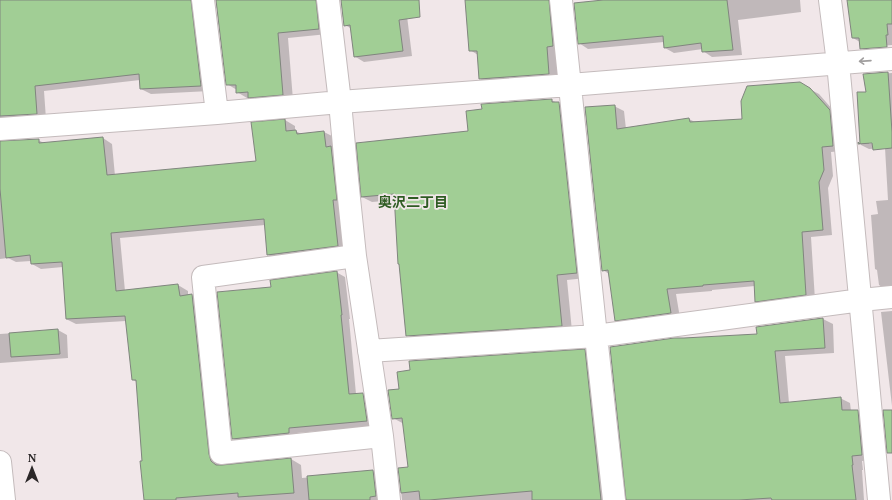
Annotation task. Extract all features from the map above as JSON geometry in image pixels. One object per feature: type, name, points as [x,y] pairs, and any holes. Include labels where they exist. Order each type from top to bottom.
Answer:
[{"type":"street","points":[[203,0],[217,113]]},
{"type":"street","points":[[328,0],[340,102],[355,256],[382,436],[389,500]]},
{"type":"street","points":[[561,0],[614,500]]},
{"type":"street","points":[[830,0],[838,63],[879,500]]},
{"type":"street","points":[[0,129],[892,59]]},
{"type":"street","points":[[355,256],[203,277],[221,453],[382,436]]},
{"type":"street","points":[[369,351],[596,336],[892,297]]},
{"type":"street","points":[[0,462],[4,500]]},
{"type":"building","points":[[0,0],[191,0],[201,86],[140,89],[139,74],[35,86],[37,114],[0,116]]},
{"type":"building","points":[[216,0],[316,0],[319,29],[278,33],[283,95],[248,98],[248,92],[236,93],[236,85],[226,85]]},
{"type":"building","points":[[341,0],[419,0],[420,17],[399,20],[403,51],[354,57],[350,25],[344,26]]},
{"type":"building","points":[[465,0],[549,0],[553,46],[547,47],[549,74],[479,79],[477,51],[469,51]]},
{"type":"building","points":[[603,0],[727,0],[733,50],[702,52],[701,43],[664,48],[663,36],[578,44],[574,3]]},
{"type":"building","points":[[847,0],[892,0],[892,24],[887,24],[887,47],[860,49],[859,38],[852,38]]},
{"type":"building","points":[[888,72],[892,148],[873,150],[872,143],[860,144],[857,92],[866,92],[863,74]]},
{"type":"building","points":[[800,82],[810,88],[830,110],[833,146],[822,147],[824,170],[819,182],[823,230],[802,232],[806,295],[755,302],[754,281],[667,289],[671,313],[615,321],[608,270],[602,271],[585,107],[615,105],[617,129],[689,118],[690,122],[742,119],[741,101],[747,86]]},
{"type":"building","points":[[552,99],[552,102],[559,102],[577,273],[557,275],[562,326],[406,336],[398,264],[394,194],[361,197],[356,143],[468,131],[466,111],[482,109],[481,104]]},
{"type":"building","points":[[285,119],[286,131],[296,130],[297,134],[324,131],[326,147],[331,146],[337,200],[333,200],[338,246],[267,255],[264,219],[111,233],[116,291],[178,284],[180,296],[192,294],[211,461],[216,465],[222,465],[291,458],[294,493],[238,497],[238,493],[176,498],[176,500],[144,500],[140,461],[142,461],[136,380],[132,380],[125,316],[66,319],[62,262],[31,264],[30,255],[6,258],[0,189],[0,141],[39,139],[39,143],[103,137],[107,175],[256,161],[251,122]]},
{"type":"building","points":[[337,271],[349,394],[363,393],[367,421],[289,428],[289,433],[232,439],[217,292],[271,287],[270,280]]},
{"type":"building","points":[[823,318],[825,348],[775,351],[780,403],[841,397],[842,410],[858,410],[862,455],[852,456],[856,500],[772,500],[771,498],[739,500],[626,500],[610,347],[674,338],[757,334],[756,327]]},
{"type":"building","points":[[58,329],[60,354],[11,357],[9,333]]},
{"type":"building","points":[[585,349],[601,500],[532,500],[532,491],[429,500],[420,500],[419,491],[401,493],[398,468],[408,467],[402,418],[392,419],[388,390],[399,389],[397,372],[410,370],[409,361]]},
{"type":"building","points":[[883,410],[892,410],[892,453],[887,453]]},
{"type":"building","points":[[373,470],[376,496],[370,497],[370,500],[309,500],[307,476]]},
{"type":"district","name":"奥沢二丁目","points":[[413,201]]}]
